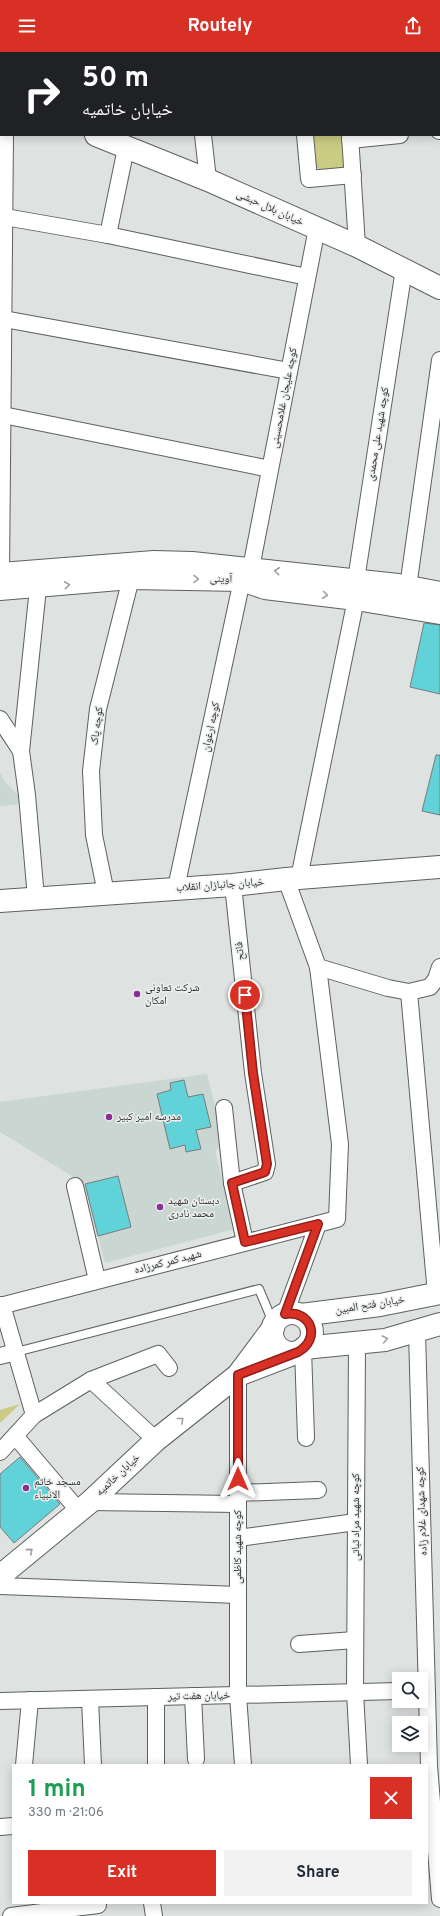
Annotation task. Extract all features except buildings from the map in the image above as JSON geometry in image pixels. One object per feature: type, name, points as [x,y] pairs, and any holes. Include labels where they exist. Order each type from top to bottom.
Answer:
[{"type":"street","points":[[0,579],[3,415],[2,339],[4,319],[5,217],[2,171],[5,136]]},
{"type":"street","name":"خیابان بلال حبشی","points":[[98,136],[208,180],[317,228],[357,246],[440,288]]},
{"type":"street","points":[[203,136],[208,180]]},
{"type":"street","points":[[305,136],[309,179],[353,175]]},
{"type":"street","points":[[357,246],[350,137],[375,136]]},
{"type":"street","points":[[108,235],[126,148]]},
{"type":"street","points":[[5,217],[108,235],[307,276]]},
{"type":"street","name":"کوچه علیجان غلامحسینی","points":[[247,574],[270,469],[317,228]]},
{"type":"street","name":"کوچه شهید علی محمدی","points":[[293,878],[356,589],[404,269]]},
{"type":"street","points":[[4,319],[289,371]]},
{"type":"street","points":[[408,587],[440,360]]},
{"type":"street","points":[[3,415],[270,469]]},
{"type":"street","name":"آوینی","points":[[0,579],[134,571],[247,574],[265,588],[356,589],[408,587],[440,593]]},
{"type":"street","name":"آوینی","points":[[0,579],[38,588],[134,571]]},
{"type":"street","name":"کوچه پاک","points":[[106,893],[94,835],[91,771],[98,710],[134,571]]},
{"type":"street","name":"کوچه ارغوان","points":[[176,888],[247,574]]},
{"type":"street","points":[[36,898],[21,751],[38,588]]},
{"type":"street","name":"آوینی","points":[[356,589],[440,613]]},
{"type":"street","points":[[0,719],[21,751]]},
{"type":"street","name":"خیابان جانبازان انقلاب","points":[[0,901],[233,885],[293,878],[440,867]]},
{"type":"street","points":[[293,878],[318,967],[388,988],[409,992],[435,985],[440,967]]},
{"type":"street","name":"فاتح","points":[[232,1183],[265,1172],[267,1164],[253,1073],[233,885]]},
{"type":"street","name":"شهید کمر کمرزاده","points":[[1,1305],[245,1242],[337,1220],[340,1144],[318,967]]},
{"type":"street","points":[[409,992],[438,1294]]},
{"type":"street","points":[[224,1108],[232,1183],[245,1242]]},
{"type":"street","points":[[75,1186],[97,1280]]},
{"type":"street","points":[[318,1224],[283,1320],[272,1339],[276,1346],[282,1351],[290,1353],[302,1350],[385,1340],[417,1332],[440,1324]]},
{"type":"street","name":"خیابان فتح المبین","points":[[283,1320],[380,1305],[438,1294]]},
{"type":"street","points":[[1,1305],[34,1415]]},
{"type":"street","points":[[283,1320],[307,1320],[311,1327],[312,1335],[309,1342],[302,1350],[306,1438]]},
{"type":"street","name":"خیابان خاتمیه","points":[[0,1576],[84,1506],[156,1440],[238,1375],[283,1320]]},
{"type":"street","name":"کوچه شهدای غلام زاده","points":[[417,1332],[429,1690],[434,1767],[433,1808],[440,1899]]},
{"type":"street","name":"کوچه شهید مراد ثباتی","points":[[357,1343],[355,1692],[359,1764]]},
{"type":"street","name":"خیابان خاتمیه","points":[[238,1375],[302,1350]]},
{"type":"street","points":[[0,1356],[16,1352]]},
{"type":"street","points":[[0,1452],[16,1437],[34,1415],[91,1380],[158,1354],[169,1368]]},
{"type":"street","name":"کوچه شهید کاظمی","points":[[238,1375],[238,1695],[242,1764]]},
{"type":"street","points":[[91,1380],[156,1440]]},
{"type":"street","points":[[16,1437],[84,1506],[238,1499],[318,1490]]},
{"type":"street","points":[[238,1538],[356,1522]]},
{"type":"street","points":[[0,1586],[238,1595]]},
{"type":"street","points":[[299,1644],[355,1640]]},
{"type":"street","name":"خیابان هفت تیر","points":[[0,1701],[392,1691]]},
{"type":"street","points":[[193,1696],[196,1760]]},
{"type":"street","points":[[156,1697],[156,1764]]},
{"type":"street","points":[[90,1699],[93,1764]]},
{"type":"street","points":[[24,1764],[30,1700]]},
{"type":"street","points":[[0,1827],[12,1826]]},
{"type":"street","points":[[152,1904],[154,1916]]},
{"type":"street","points":[[11,1916],[98,1908]]},
{"type":"lane","points":[[16,1352],[258,1289],[283,1320]]},
{"type":"shaded area","points":[[312,136],[344,136],[347,164],[341,170],[322,172],[315,166]]},
{"type":"shaded area","points":[[0,772],[5,782],[19,796],[21,804],[0,806]]},
{"type":"shaded area","points":[[207,1074],[224,1142],[215,1151],[235,1229],[105,1263],[85,1184],[0,1132],[0,1102]]},
{"type":"shaded area","points":[[20,1404],[0,1423],[0,1410]]},
{"type":"place","name":"شرکت تعاونی امکان","points":[[137,994]]},
{"type":"place","name":"مدرسه امیر کبیر","points":[[109,1117]]},
{"type":"place","name":"دبستان شهید محمد نادری","points":[[160,1207]]},
{"type":"place","name":"مسجد خاتم الانبیاء","points":[[26,1488]]},
{"type":"route","points":[[238,1479],[238,1375],[298,1352],[309,1342],[312,1335],[311,1327],[307,1320],[301,1315],[293,1313],[285,1314],[318,1224],[245,1242],[232,1183],[260,1175],[265,1172],[267,1164],[253,1073],[245,995]]}]
